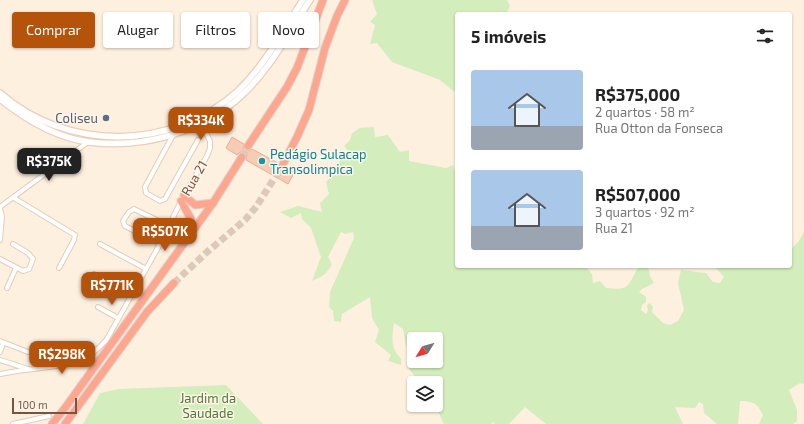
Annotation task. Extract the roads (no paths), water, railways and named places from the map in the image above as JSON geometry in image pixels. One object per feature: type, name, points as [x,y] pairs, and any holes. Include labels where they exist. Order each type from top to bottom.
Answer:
[{"type":"highway","points":[[248,146],[287,87],[297,68],[323,0]]},
{"type":"highway","points":[[282,166],[297,138],[309,110],[326,48],[337,16],[346,0]]},
{"type":"highway","points":[[52,424],[213,203],[242,157]]},
{"type":"highway","points":[[183,198],[195,205],[213,203]]},
{"type":"highway","points":[[183,198],[191,220],[190,234]]},
{"type":"highway","points":[[65,424],[147,312],[174,283]]},
{"type":"main road","points":[[0,93],[30,114],[64,129],[86,135],[127,137],[161,132],[193,121],[238,91],[256,72],[303,0]]},
{"type":"main road","points":[[0,99],[28,119],[53,131],[88,142],[143,142],[173,135],[222,111],[245,92],[274,56],[310,0]]},
{"type":"street","name":"Rua 21","points":[[0,374],[59,367],[76,362],[89,356],[107,339],[207,156],[210,148],[210,141],[205,131],[194,126]]},
{"type":"street","points":[[173,135],[145,187],[146,193],[160,201],[165,199],[198,140]]},
{"type":"street","points":[[0,240],[2,216],[0,208],[88,142]]},
{"type":"street","points":[[14,198],[75,235],[74,240],[59,268]]},
{"type":"street","points":[[160,244],[125,226],[123,222],[129,212],[134,209],[169,226]]},
{"type":"street","points":[[0,259],[16,268],[26,271],[29,269],[33,259],[28,253],[13,244]]},
{"type":"street","points":[[100,244],[146,269]]},
{"type":"street","points":[[7,288],[16,268]]},
{"type":"street","points":[[94,274],[132,294]]},
{"type":"street","points":[[98,307],[118,318]]},
{"type":"street","points":[[0,352],[2,342],[28,352]]},
{"type":"street","points":[[0,360],[30,370]]},
{"type":"street","points":[[14,424],[49,416]]},
{"type":"tunnel","points":[[242,157],[248,146]]},
{"type":"tunnel","points":[[174,283],[207,252],[245,220],[256,207],[282,166]]},
{"type":"place","name":"Coliseu","points":[[106,118]]},
{"type":"place","name":"Pedágio Sulacap Transolimpica","points":[[262,161]]},
{"type":"park label","name":"Jardim da Saudade","points":[[208,406]]}]
